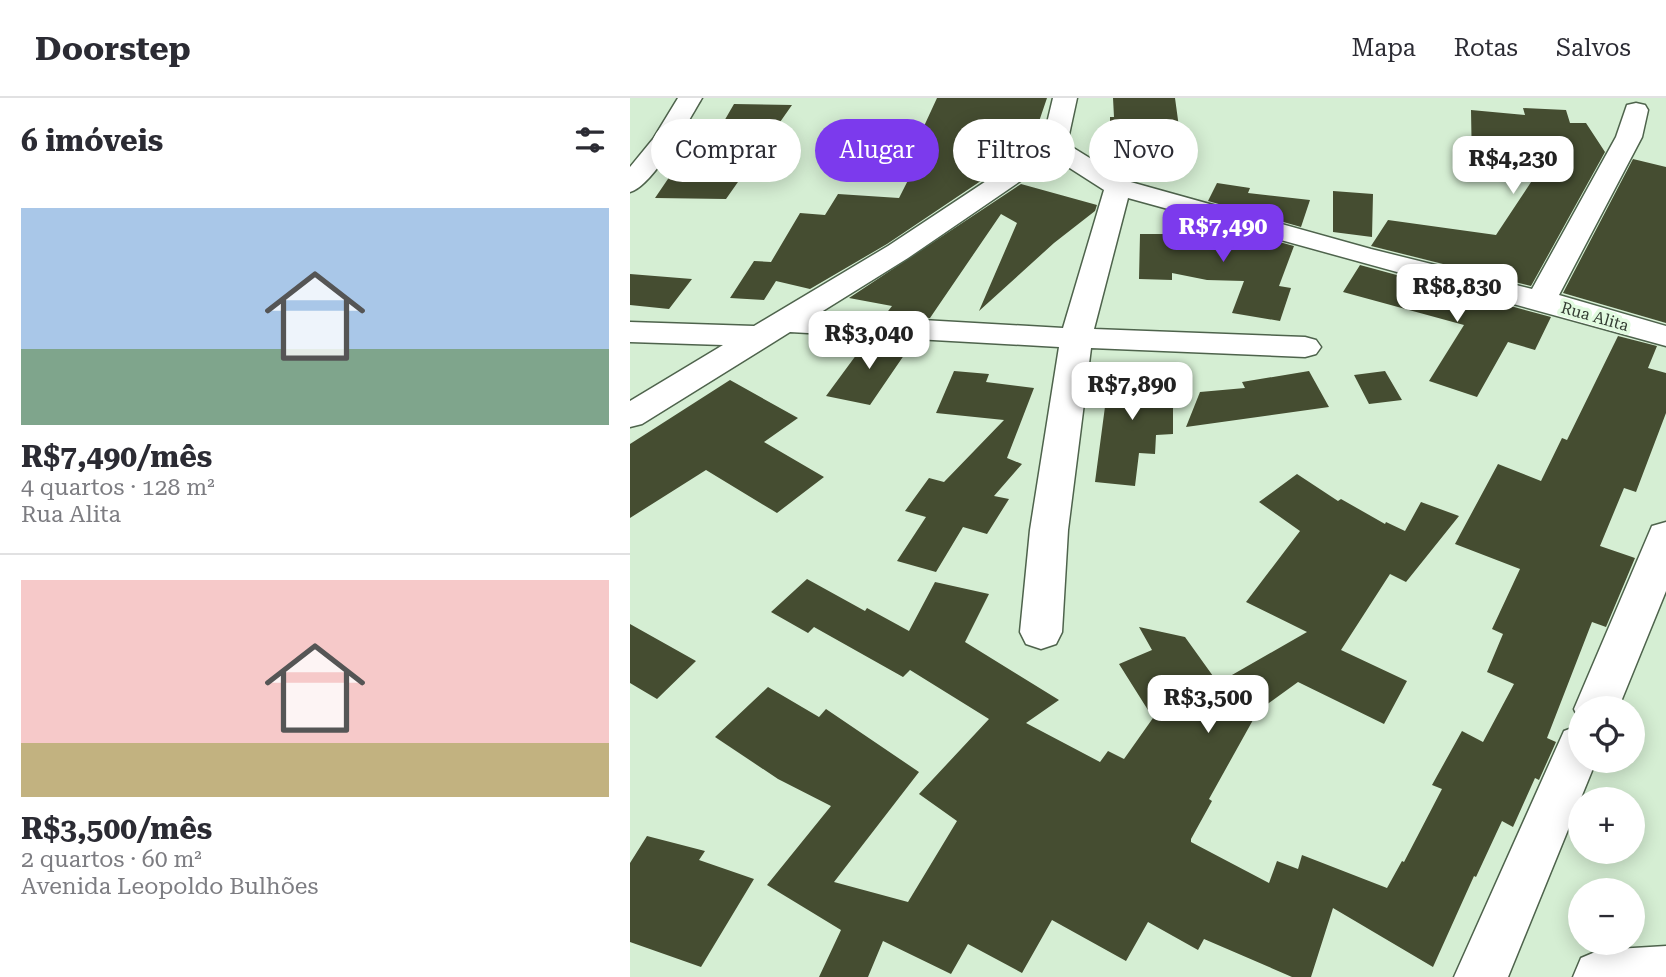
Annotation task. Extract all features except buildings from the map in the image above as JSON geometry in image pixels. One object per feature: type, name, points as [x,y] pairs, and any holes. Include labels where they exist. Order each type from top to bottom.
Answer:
[{"type":"street","points":[[630,184],[663,142],[690,98]]},
{"type":"street","points":[[1060,119],[1065,98]]},
{"type":"street","points":[[1541,300],[1629,137],[1636,110]]},
{"type":"street","name":"Rua Alita","points":[[1075,161],[1118,187],[1666,336]]},
{"type":"street","points":[[630,416],[898,252],[1002,182]]},
{"type":"street","points":[[1041,632],[1048,580],[1049,530],[1076,338],[1118,187]]},
{"type":"street","points":[[630,332],[769,329],[1305,347]]},
{"type":"street","points":[[1601,696],[1658,562],[1666,536]]},
{"type":"street","points":[[1481,977],[1568,773]]},
{"type":"street","points":[[1600,977],[1666,973]]}]
